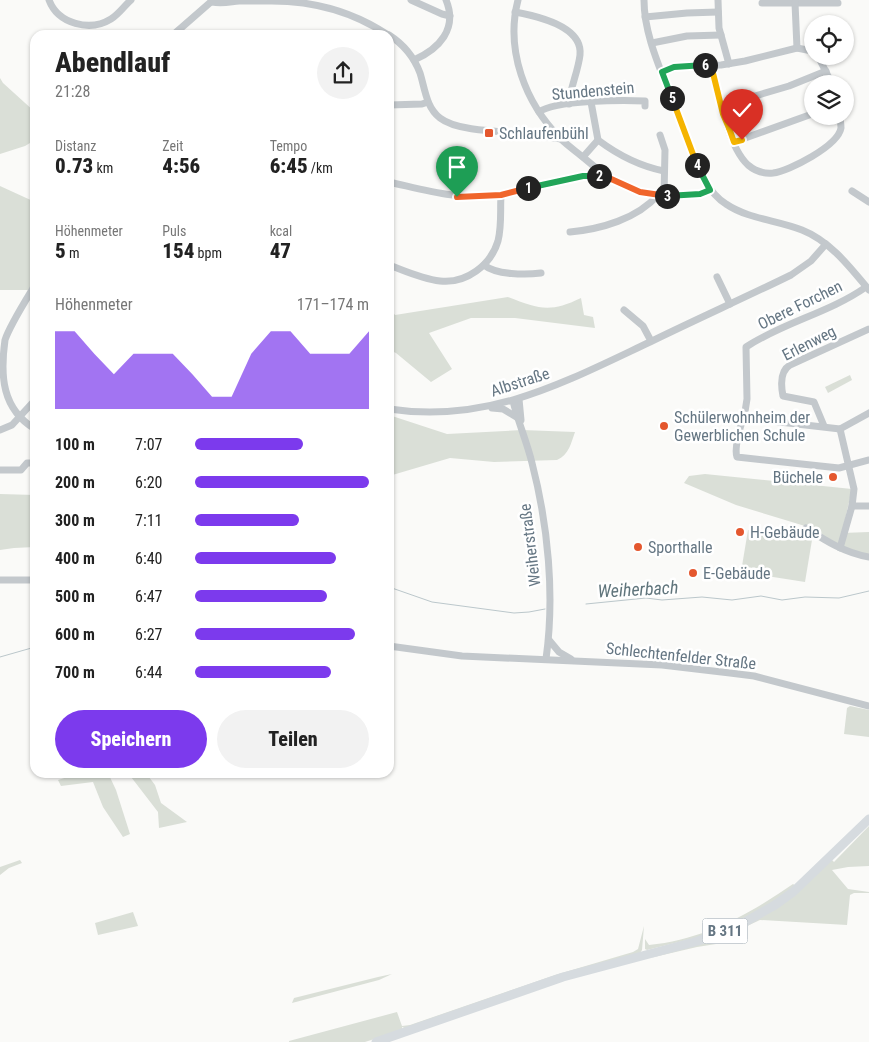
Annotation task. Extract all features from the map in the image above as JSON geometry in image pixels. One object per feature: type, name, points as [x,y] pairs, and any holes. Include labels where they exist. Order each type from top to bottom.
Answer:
[{"type":"main road","name":"B 311","points":[[376,1042],[563,977],[698,941],[740,925],[775,905],[793,892],[869,819]]},
{"type":"street","points":[[49,0],[56,13],[73,23],[88,25],[94,25],[111,19],[131,0]]},
{"type":"street","points":[[179,30],[213,1],[227,4],[236,1],[282,0],[326,7],[358,19],[379,30]]},
{"type":"street","points":[[412,0],[450,16]]},
{"type":"street","points":[[414,60],[437,46],[446,32],[450,16],[446,0]]},
{"type":"street","points":[[518,0],[513,38],[516,60],[539,112],[561,139],[609,178],[640,192],[661,195],[700,194],[710,190]]},
{"type":"street","points":[[644,0],[645,17],[662,72],[692,155],[710,190],[720,200],[734,209],[801,230],[826,244],[868,288]]},
{"type":"street","points":[[718,0],[721,35],[729,64]]},
{"type":"street","points":[[762,3],[838,3]]},
{"type":"street","points":[[795,3],[797,48]]},
{"type":"street","points":[[515,12],[562,26],[576,38],[580,54],[569,104]]},
{"type":"street","points":[[645,17],[718,12]]},
{"type":"street","points":[[652,42],[687,36],[721,35]]},
{"type":"street","points":[[394,39],[401,44],[414,60],[428,102],[440,118],[454,125],[561,139]]},
{"type":"street","points":[[662,72],[674,67],[729,64],[797,48],[804,49]]},
{"type":"street","points":[[711,65],[721,106],[734,142],[744,161],[753,169],[766,173],[778,172],[799,164],[820,151],[830,142],[841,128],[841,125]]},
{"type":"street","points":[[823,65],[828,75]]},
{"type":"street","points":[[721,106],[789,86],[826,71]]},
{"type":"street","name":"Stundenstein","points":[[539,112],[548,107],[591,102],[645,101],[645,106]]},
{"type":"street","points":[[394,105],[416,105],[428,102]]},
{"type":"street","points":[[583,176],[586,170],[585,159],[598,140],[591,102]]},
{"type":"street","points":[[734,142],[804,117]]},
{"type":"street","points":[[534,134],[545,126],[545,121]]},
{"type":"street","points":[[570,232],[604,226],[625,218],[661,195],[665,150],[660,134]]},
{"type":"street","points":[[598,140],[630,160],[647,167],[664,170]]},
{"type":"street","points":[[394,183],[457,197],[501,195],[583,176],[609,178]]},
{"type":"street","points":[[852,191],[869,202]]},
{"type":"street","points":[[640,192],[643,207]]},
{"type":"street","points":[[394,266],[415,275],[441,281],[469,276],[484,265],[494,252],[501,223],[501,195]]},
{"type":"street","name":"Albstraße","points":[[394,409],[446,412],[487,407],[516,400],[555,385],[802,269],[826,244]]},
{"type":"street","points":[[484,265],[493,270],[513,274],[541,272]]},
{"type":"street","points":[[716,277],[730,304]]},
{"type":"street","name":"Obere Forchen","points":[[744,418],[747,399],[746,347],[824,311],[868,288]]},
{"type":"street","points":[[30,294],[7,335],[2,362],[1,382],[4,395],[12,409],[30,425]]},
{"type":"street","points":[[624,310],[643,326],[651,341]]},
{"type":"street","name":"Erlenweg","points":[[824,426],[814,402],[782,396],[783,372],[790,365],[869,329]]},
{"type":"street","name":"Weiherstraße","points":[[516,400],[518,418],[532,462],[544,529],[550,594],[549,640],[546,659]]},
{"type":"street","name":"Weiherstraße","points":[[516,400],[522,430]]},
{"type":"street","points":[[0,430],[9,428],[30,406]]},
{"type":"street","points":[[487,407],[503,410],[518,418]]},
{"type":"street","points":[[869,413],[840,428],[744,418],[741,423],[736,452],[737,456],[839,468],[849,467],[869,460]]},
{"type":"street","points":[[840,428],[854,489],[852,506],[840,548]]},
{"type":"street","points":[[0,470],[21,470],[27,463],[30,463]]},
{"type":"street","points":[[852,506],[869,506]]},
{"type":"street","points":[[806,528],[840,548],[858,555],[869,556]]},
{"type":"street","points":[[0,580],[30,580]]},
{"type":"street","points":[[549,640],[559,652],[575,660]]},
{"type":"street","name":"Schlechtenfelder Straße","points":[[394,647],[462,656],[662,665],[754,676],[869,706]]},
{"type":"shaded area","points":[[0,78],[30,107],[30,143],[0,154]]},
{"type":"shaded area","points":[[0,186],[30,200],[30,288],[29,290],[0,290]]},
{"type":"shaded area","points":[[508,297],[544,308],[561,306],[581,298],[584,315],[593,317],[595,328],[515,318],[471,318],[429,333],[452,369],[431,382],[394,352],[394,314]]},
{"type":"shaded area","points":[[850,375],[852,380],[828,393],[825,387]]},
{"type":"shaded area","points":[[394,417],[447,434],[522,430],[575,432],[567,452],[557,460],[494,462],[450,458],[394,475]]},
{"type":"shaded area","points":[[705,474],[852,489],[842,533],[869,532],[869,555],[839,546],[805,526],[736,505],[684,483],[689,476]]},
{"type":"shaded area","points":[[0,494],[30,495],[30,547],[0,550]]},
{"type":"shaded area","points":[[748,530],[812,540],[805,582],[741,572]]},
{"type":"shaded area","points":[[850,706],[869,710],[869,737],[844,734],[847,708]]},
{"type":"shaded area","points":[[64,778],[110,778],[130,834],[123,837],[103,807],[93,782],[61,786],[58,780]]},
{"type":"shaded area","points":[[132,778],[150,778],[155,785],[161,803],[187,822],[159,828],[158,812]]},
{"type":"shaded area","points":[[869,826],[869,866],[832,870],[848,889],[869,892],[850,895],[847,925],[760,920],[713,942],[716,944],[650,958],[742,927],[832,860],[834,862]]},
{"type":"shaded area","points":[[20,860],[22,863],[9,868],[0,875],[0,867]]},
{"type":"shaded area","points":[[793,884],[796,886],[757,913],[707,935],[645,949],[645,939],[649,945],[669,942],[688,938],[725,924]]},
{"type":"shaded area","points":[[133,912],[138,926],[98,935],[95,923]]},
{"type":"shaded area","points":[[644,926],[642,950],[640,953],[407,1029],[402,1027],[402,1030],[365,1042],[289,1042],[397,1012],[402,1026],[410,1025],[555,975],[633,952],[638,949]]},
{"type":"shaded area","points":[[392,974],[379,980],[292,1003],[294,998]]},
{"type":"waterway","name":"Weiherbach","points":[[394,589],[432,602],[514,613],[545,609]]},
{"type":"waterway","name":"Weiherbach","points":[[586,604],[646,598],[662,600],[702,597],[732,600],[761,596],[782,600],[805,597],[839,598],[869,591]]},
{"type":"waterway","name":"Weiherbach","points":[[0,657],[30,648]]},
{"type":"place","name":"Schlaufenbühl","points":[[489,133]]},
{"type":"place","name":"Schülerwohnheim der Gewerblichen Schule","points":[[664,426]]},
{"type":"place","name":"Büchele","points":[[833,477]]},
{"type":"place","name":"H-Gebäude","points":[[740,532]]},
{"type":"place","name":"Sporthalle","points":[[638,547]]},
{"type":"place","name":"E-Gebäude","points":[[693,573]]},
{"type":"route","points":[[457,197],[501,195],[590,175],[609,178],[648,194],[670,196],[707,192],[710,190],[692,155],[662,72],[674,67],[711,65],[723,114],[734,142],[742,140]]}]
